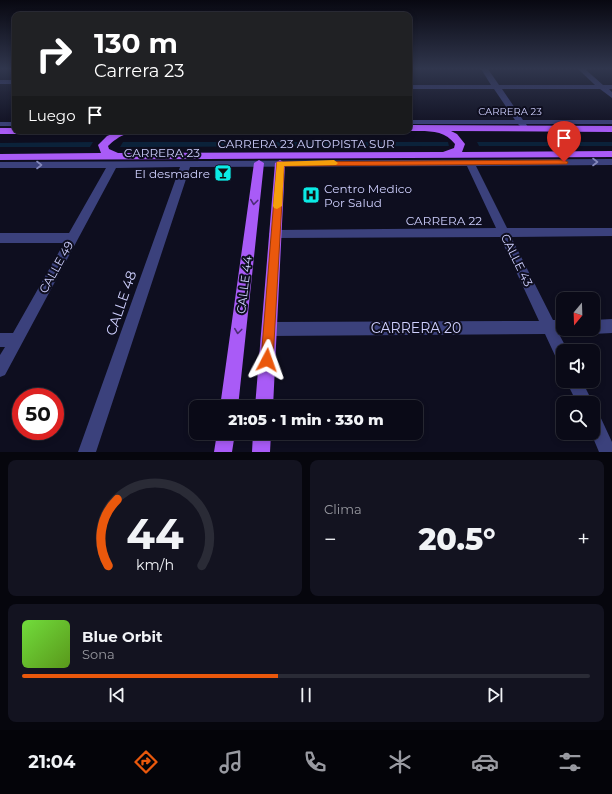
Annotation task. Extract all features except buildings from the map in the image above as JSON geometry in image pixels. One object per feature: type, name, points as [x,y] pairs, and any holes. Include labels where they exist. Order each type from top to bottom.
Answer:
[{"type":"main road","name":"CARRERA 23 AUTOPISTA SUR","points":[[412,128],[523,125],[612,129]]},
{"type":"main road","points":[[427,128],[449,133],[459,142],[460,146],[458,150],[437,155]]},
{"type":"main road","points":[[0,131],[12,131]]},
{"type":"main road","points":[[117,134],[104,143],[103,149],[117,160]]},
{"type":"main road","points":[[543,154],[550,162]]},
{"type":"main road","name":"CARRERA 23 AUTOPISTA SUR","points":[[0,157],[117,160],[215,160],[335,159],[437,155],[612,154]]},
{"type":"main road","name":"CALLE 44","points":[[230,400],[259,163]]},
{"type":"main road","points":[[264,400],[280,163]]},
{"type":"main road","points":[[223,452],[225,440]]},
{"type":"main road","points":[[261,452],[262,440]]},
{"type":"street","points":[[498,90],[523,125]]},
{"type":"street","name":"CARRERA 23","points":[[412,122],[523,125],[612,122]]},
{"type":"street","points":[[0,124],[12,124]]},
{"type":"street","name":"CARRERA 23","points":[[0,165],[117,160],[186,164],[215,160],[280,163],[335,159],[470,163],[612,162]]},
{"type":"street","name":"CALLE 49","points":[[0,370],[72,238],[117,160]]},
{"type":"street","name":"CALLE 43","points":[[470,163],[557,344]]},
{"type":"street","name":"CALLE 48","points":[[87,452],[186,164]]},
{"type":"street","name":"CARRERA 22","points":[[275,234],[612,232]]},
{"type":"street","points":[[0,238],[72,238]]},
{"type":"street","points":[[600,326],[612,326]]},
{"type":"street","name":"CARRERA 20","points":[[269,329],[556,327]]},
{"type":"street","points":[[0,340],[16,340]]},
{"type":"street","points":[[600,435],[608,452]]},
{"type":"water","points":[[93,142],[90,147],[0,147],[0,143]]},
{"type":"water","points":[[123,142],[448,142],[449,146],[120,147]]},
{"type":"water","points":[[477,142],[612,142],[612,146],[479,146]]},
{"type":"slow traffic","points":[[277,206],[280,163],[334,163]]},
{"type":"place","name":"El desmadre","points":[[223,173]]},
{"type":"place","name":"Centro Medico Por Salud","points":[[311,195]]},
{"type":"route","points":[[267,360],[280,163],[564,162]]}]
